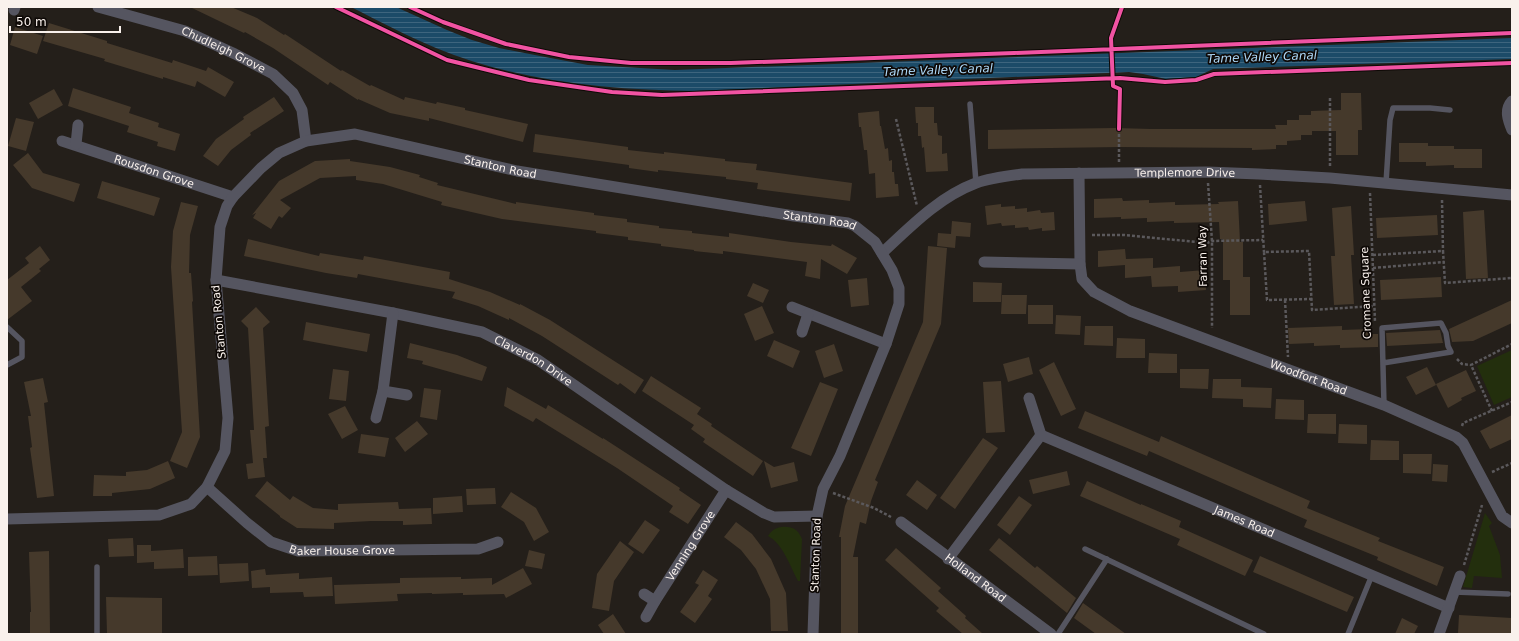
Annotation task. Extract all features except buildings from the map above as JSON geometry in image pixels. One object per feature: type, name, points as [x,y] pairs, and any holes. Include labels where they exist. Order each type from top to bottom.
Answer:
[{"type":"street","name":"Chudleigh Grove","points":[[98,7],[185,31],[235,54],[273,74],[293,93],[302,110],[306,141]]},
{"type":"street","points":[[1512,101],[1507,109],[1507,118],[1512,130]]},
{"type":"street","points":[[76,144],[78,125]]},
{"type":"street","name":"Stanton Road","points":[[7,519],[159,515],[191,504],[207,486],[225,451],[228,418],[216,280],[220,227],[227,206],[233,197],[261,168],[279,153],[306,141],[356,134],[516,171],[794,216],[848,222],[866,234],[874,242],[882,252],[892,270],[899,288],[899,304],[886,344],[840,456],[824,489],[817,516],[813,634]]},
{"type":"street","name":"Rousdon Grove","points":[[62,141],[76,144],[233,197]]},
{"type":"street","name":"Templemore Drive","points":[[882,252],[933,207],[952,195],[976,183],[1005,176],[1022,174],[1207,172],[1259,174],[1386,183],[1511,197]]},
{"type":"street","name":"Woodfort Road","points":[[1079,173],[1080,264],[1082,279],[1094,292],[1130,310],[1384,405],[1456,437],[1463,443],[1480,478],[1502,516],[1512,523]]},
{"type":"street","points":[[984,262],[1080,264]]},
{"type":"street","name":"Claverdon Drive","points":[[216,280],[393,313],[482,332],[538,360],[726,490],[764,513],[774,517],[817,516]]},
{"type":"street","points":[[792,307],[886,344]]},
{"type":"street","points":[[376,418],[383,391],[393,313]]},
{"type":"street","points":[[802,332],[808,314]]},
{"type":"street","points":[[383,391],[407,395]]},
{"type":"street","points":[[948,559],[1041,435],[1029,398]]},
{"type":"street","name":"James Road","points":[[1041,435],[1449,608]]},
{"type":"street","name":"Baker House Grove","points":[[207,486],[247,523],[271,542],[298,552],[478,549],[498,542]]},
{"type":"street","name":"Venning Grove","points":[[646,617],[726,490]]},
{"type":"street","name":"Holland Road","points":[[901,522],[948,559],[1051,634]]},
{"type":"street","points":[[1439,634],[1460,576]]},
{"type":"street","points":[[644,594],[655,601]]},
{"type":"lane","points":[[970,104],[976,183]]},
{"type":"lane","points":[[1386,183],[1390,120],[1393,108],[1430,108],[1450,110]]},
{"type":"lane","points":[[1383,363],[1451,352],[1448,346],[1446,333],[1441,323],[1382,328],[1384,405]]},
{"type":"lane","points":[[7,327],[22,341],[22,357],[7,365]]},
{"type":"lane","points":[[1086,549],[1264,634]]},
{"type":"lane","points":[[1058,634],[1107,559]]},
{"type":"lane","points":[[97,568],[97,634]]},
{"type":"lane","points":[[1348,634],[1372,575]]},
{"type":"lane","points":[[1454,592],[1508,594]]},
{"type":"path","points":[[1330,98],[1330,178]]},
{"type":"path","points":[[896,119],[920,218]]},
{"type":"path","points":[[1119,173],[1120,122]]},
{"type":"path","points":[[1259,174],[1267,300],[1312,298]]},
{"type":"path","points":[[1442,190],[1445,283],[1512,278]]},
{"type":"path","points":[[1079,235],[1124,235],[1207,243],[1212,241],[1263,240]]},
{"type":"path","points":[[1264,252],[1310,251],[1312,310],[1374,306]]},
{"type":"path","points":[[1373,255],[1444,251]]},
{"type":"path","points":[[1373,268],[1444,262]]},
{"type":"path","points":[[1285,300],[1288,370]]},
{"type":"path","points":[[1451,352],[1462,364],[1471,366],[1512,344]]},
{"type":"path","points":[[1471,366],[1492,411]]},
{"type":"path","points":[[1456,437],[1463,423],[1512,402]]},
{"type":"path","points":[[1480,478],[1512,463]]},
{"type":"path","points":[[1460,576],[1487,488]]},
{"type":"path","points":[[824,489],[874,508],[901,522]]},
{"type":"green space","points":[[1512,350],[1512,397],[1494,405],[1477,366]]},
{"type":"green space","points":[[1485,513],[1492,523],[1489,526],[1500,555],[1502,578],[1474,576],[1472,588],[1463,587]]},
{"type":"green space","points":[[781,527],[794,529],[799,533],[802,539],[800,581],[798,581],[778,544],[768,536],[773,530]]},
{"type":"water","name":"Tame Valley Canal","points":[[351,7],[396,7],[472,40],[499,48],[545,57],[588,65],[675,70],[1512,38],[1512,59],[1213,69],[1196,77],[1166,79],[1129,72],[694,91],[662,90],[596,86],[563,82],[498,68],[436,48]]},
{"type":"cycle path","points":[[336,7],[447,60],[529,80],[612,92],[662,95],[1120,78],[1165,82],[1196,80],[1214,74],[1512,63]]},
{"type":"cycle path","points":[[410,7],[443,22],[506,44],[569,57],[631,63],[731,63],[1512,33]]},
{"type":"cycle path","points":[[1119,129],[1120,89],[1113,86],[1111,38],[1122,7]]}]
